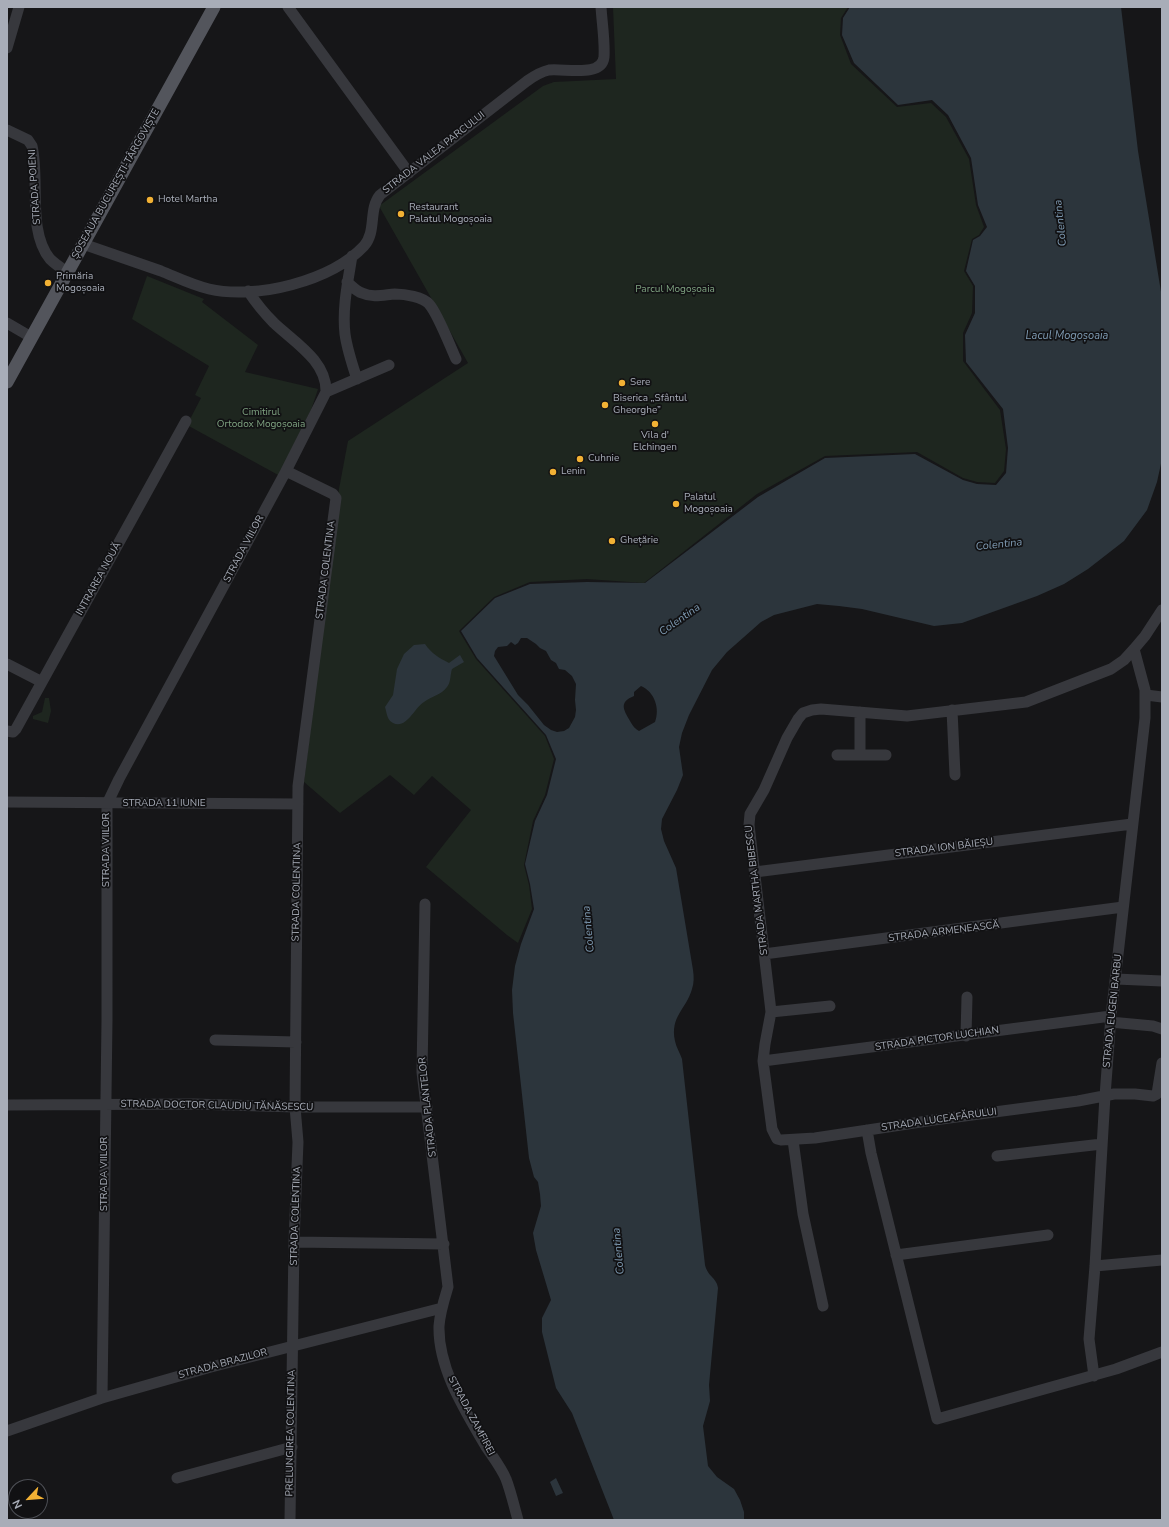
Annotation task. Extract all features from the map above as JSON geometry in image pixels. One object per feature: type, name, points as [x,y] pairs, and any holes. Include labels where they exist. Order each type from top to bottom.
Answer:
[{"type":"main road","name":"ȘOSEAUA BUCUREȘTI-TÂRGOVIȘTE","points":[[7,382],[214,7]]},
{"type":"street","points":[[7,48],[19,7]]},
{"type":"street","points":[[288,7],[409,173]]},
{"type":"street","name":"STRADA VALEA PARCULUI","points":[[83,244],[209,289],[222,291],[248,292],[315,278],[332,270],[363,247],[370,237],[376,199],[534,76],[549,70],[593,70],[600,67],[604,57],[601,7]]},
{"type":"street","name":"STRADA POIENI","points":[[7,130],[28,140],[32,146],[38,230],[42,243],[51,260],[67,272]]},
{"type":"street","points":[[352,256],[347,282],[344,320],[357,379]]},
{"type":"street","points":[[347,282],[362,293],[369,295],[382,296],[395,294],[424,299],[432,308],[456,359]]},
{"type":"street","points":[[248,292],[273,322],[312,357],[325,379],[326,392],[389,365]]},
{"type":"street","points":[[7,323],[32,337]]},
{"type":"street","name":"STRADA VIILOR","points":[[102,1398],[106,1104],[107,804],[119,779],[286,471],[326,392]]},
{"type":"street","name":"INTRAREA NOUĂ","points":[[7,730],[13,732],[16,729],[186,420]]},
{"type":"street","name":"STRADA COLENTINA","points":[[286,471],[333,494],[336,498],[298,786],[295,1107],[298,1142],[294,1242],[293,1345]]},
{"type":"street","name":"STRADA MARTHA BIBESCU","points":[[775,1137],[772,1129],[763,1062],[771,1012],[748,820],[764,790],[787,738],[798,719],[803,713],[812,710],[906,716],[1026,702],[1111,669],[1124,660],[1134,649],[1145,636],[1162,610]]},
{"type":"street","name":"STRADA EUGEN BARBU","points":[[1094,1376],[1089,1339],[1095,1266],[1104,1096],[1132,824],[1145,718],[1146,695],[1134,649]]},
{"type":"street","points":[[7,664],[42,682]]},
{"type":"street","points":[[1146,695],[1162,697]]},
{"type":"street","points":[[952,710],[955,775]]},
{"type":"street","points":[[860,712],[860,754]]},
{"type":"street","points":[[837,754],[886,755]]},
{"type":"street","name":"STRADA 11 IUNIE","points":[[7,802],[107,804],[298,804]]},
{"type":"street","name":"STRADA ION BĂIEȘU","points":[[755,872],[1132,824]]},
{"type":"street","name":"STRADA PLANTELOR","points":[[425,904],[422,1072],[448,1287],[442,1308]]},
{"type":"street","name":"STRADA ARMENEASCĂ","points":[[764,954],[1123,907]]},
{"type":"street","points":[[1116,980],[1162,981]]},
{"type":"street","points":[[966,1036],[967,997]]},
{"type":"street","points":[[771,1012],[830,1006]]},
{"type":"street","name":"STRADA PICTOR LUCHIAN","points":[[763,1062],[1111,1019],[1153,1026],[1162,1029]]},
{"type":"street","points":[[216,1040],[296,1042]]},
{"type":"street","name":"STRADA LUCEAFĂRULUI","points":[[775,1137],[782,1140],[794,1140],[1104,1096],[1125,1094],[1156,1096],[1162,1063]]},
{"type":"street","name":"STRADA DOCTOR CLAUDIU TĂNĂSESCU","points":[[7,1105],[194,1104],[295,1107],[427,1107]]},
{"type":"street","points":[[867,1130],[871,1153],[937,1419],[1094,1376],[1162,1352]]},
{"type":"street","points":[[794,1140],[803,1214],[823,1306]]},
{"type":"street","points":[[997,1156],[1102,1144]]},
{"type":"street","points":[[896,1255],[1048,1235]]},
{"type":"street","points":[[294,1242],[444,1244]]},
{"type":"street","points":[[1095,1266],[1162,1260]]},
{"type":"street","name":"STRADA BRAZILOR","points":[[7,1431],[102,1398],[293,1345],[442,1308]]},
{"type":"street","name":"STRADA ZAMFIREI","points":[[442,1308],[439,1327],[446,1370],[453,1387],[506,1478],[518,1520]]},
{"type":"street","name":"PRELUNGIREA COLENTINA","points":[[290,1520],[293,1345]]},
{"type":"street","points":[[177,1478],[292,1447]]},
{"type":"green space","name":"Parcul Mogoșoaia","points":[[613,7],[848,7],[841,18],[840,35],[851,64],[897,107],[931,103],[946,117],[969,159],[976,205],[984,227],[979,235],[972,239],[964,271],[973,286],[972,313],[963,333],[963,361],[1000,410],[1006,449],[1004,471],[995,483],[977,482],[963,478],[917,452],[825,456],[757,494],[644,583],[587,579],[530,582],[494,597],[459,631],[476,659],[545,736],[554,759],[545,795],[533,821],[524,865],[529,885],[532,909],[518,943],[426,867],[471,810],[432,776],[414,795],[390,775],[340,813],[304,782],[339,489],[348,441],[468,363],[379,206],[543,86],[554,82],[616,79]]},
{"type":"green space","name":"Cimitirul Ortodox Mogoșoaia","points":[[147,276],[204,299],[202,302],[258,345],[245,372],[318,389],[311,410],[280,476],[187,425],[201,398],[195,395],[209,366],[132,319]]},
{"type":"green space","points":[[45,698],[49,698],[51,711],[48,723],[33,719],[33,716],[42,712]]},
{"type":"water","name":"Lacul Mogoșoaia","points":[[850,7],[1121,7],[1138,151],[1162,298],[1162,459],[1157,482],[1147,510],[1124,541],[1088,569],[1064,584],[1037,596],[962,623],[934,626],[862,609],[817,604],[774,615],[761,622],[727,652],[712,670],[689,715],[682,733],[679,747],[683,775],[662,819],[661,829],[664,841],[676,868],[693,973],[692,989],[679,1014],[674,1032],[676,1043],[682,1059],[705,1265],[706,1269],[716,1282],[718,1288],[709,1385],[710,1401],[703,1426],[708,1466],[717,1477],[734,1489],[744,1512],[744,1520],[614,1520],[572,1413],[556,1388],[542,1332],[542,1318],[551,1300],[536,1250],[533,1233],[541,1206],[540,1194],[538,1182],[534,1177],[529,1158],[513,1013],[512,990],[515,966],[521,944],[534,909],[525,864],[535,821],[547,795],[556,759],[546,735],[477,658],[461,631],[495,598],[530,584],[587,582],[645,583],[758,497],[825,458],[915,454],[963,480],[977,484],[996,485],[1006,473],[1008,448],[1003,409],[966,362],[965,335],[975,313],[975,286],[966,271],[973,240],[980,236],[987,227],[978,205],[971,158],[948,115],[932,100],[898,105],[854,63],[842,35],[843,18]],"holes":[[[521,638],[527,638],[546,651],[551,660],[556,663],[559,669],[565,670],[572,676],[576,684],[575,717],[569,728],[564,731],[557,732],[544,725],[518,695],[494,656],[498,647],[507,646],[511,642],[515,645]],[[641,686],[650,692],[655,701],[657,712],[655,722],[639,731],[631,723],[624,709],[624,703],[629,698],[634,696],[634,692]]]},
{"type":"water","points":[[425,644],[436,655],[449,663],[460,655],[464,662],[452,669],[449,683],[445,690],[427,700],[406,721],[398,724],[393,723],[388,718],[385,707],[393,695],[397,669],[404,654],[414,645]]},
{"type":"water","points":[[556,1478],[563,1493],[556,1496],[550,1482]]},
{"type":"place","name":"Hotel Martha","points":[[150,200]]},
{"type":"place","name":"Restaurant Palatul Mogoșoaia","points":[[401,214]]},
{"type":"place","name":"Primăria Mogoșoaia","points":[[48,283]]},
{"type":"place","name":"Sere","points":[[622,383]]},
{"type":"place","name":"Biserica „Sfântul Gheorghe”","points":[[605,405]]},
{"type":"place","name":"Vila d' Elchingen","points":[[655,424]]},
{"type":"place","name":"Cuhnie","points":[[580,459]]},
{"type":"place","name":"Lenin","points":[[553,472]]},
{"type":"place","name":"Palatul Mogoșoaia","points":[[676,504]]},
{"type":"place","name":"Ghețărie","points":[[612,541]]},
{"type":"water label","name":"Colentina","points":[[1061,223]]},
{"type":"water label","name":"Colentina","points":[[999,545]]},
{"type":"water label","name":"Colentina","points":[[680,620]]},
{"type":"water label","name":"Colentina","points":[[589,929]]},
{"type":"water label","name":"Colentina","points":[[619,1251]]}]
